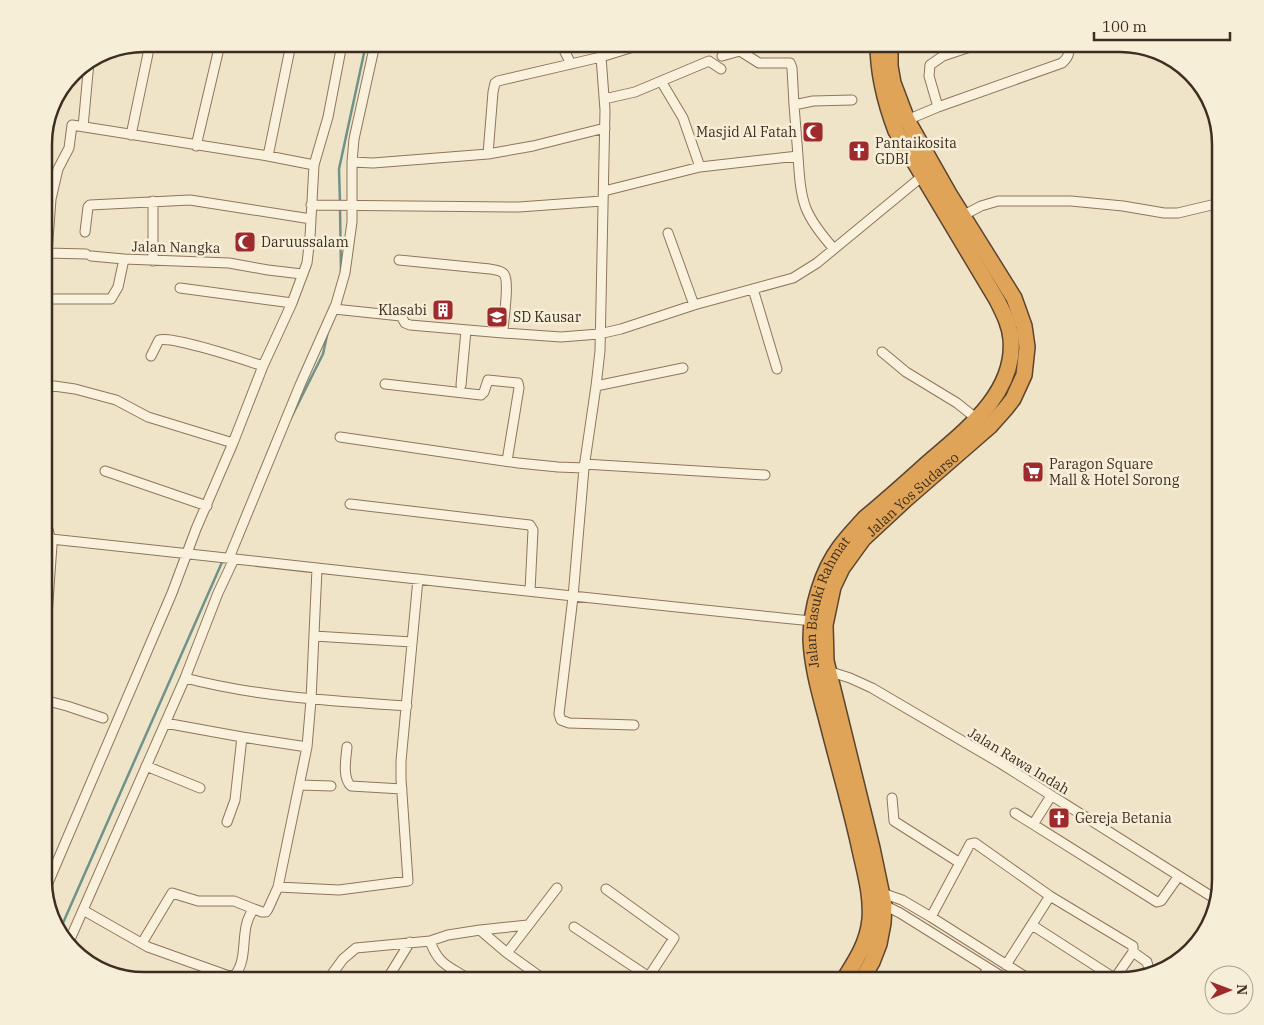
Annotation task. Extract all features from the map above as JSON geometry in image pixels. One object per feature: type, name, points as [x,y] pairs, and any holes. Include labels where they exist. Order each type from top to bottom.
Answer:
[{"type":"highway","name":"Jalan Basuki Rahmat","points":[[849,972],[859,956],[870,921],[869,890],[815,672],[811,638],[818,595],[824,577],[849,535],[865,518],[977,419],[996,394],[1008,369],[1012,338],[1006,317],[928,171],[896,131],[888,111],[880,80],[878,52]]},
{"type":"highway","name":"Jalan Yos Sudarso","points":[[866,972],[872,962],[883,923],[883,899],[828,671],[825,625],[833,587],[842,568],[863,539],[990,426],[1013,399],[1024,374],[1027,347],[1020,312],[1005,282],[962,216],[928,171],[906,120],[893,83],[890,52]]},
{"type":"street","points":[[131,134],[148,52]]},
{"type":"street","points":[[196,146],[218,52]]},
{"type":"street","points":[[268,156],[290,52]]},
{"type":"street","points":[[53,871],[191,554],[196,529],[233,443],[263,366],[292,303],[309,250],[314,205],[314,165],[328,117],[340,52]]},
{"type":"street","points":[[71,936],[185,678],[218,593],[229,558],[300,385],[334,309],[346,273],[352,222],[348,204],[354,139],[373,52]]},
{"type":"street","points":[[565,52],[571,64]]},
{"type":"street","points":[[488,154],[490,118],[495,83],[504,78],[617,52]]},
{"type":"street","points":[[722,56],[736,52]]},
{"type":"street","points":[[742,52],[759,63],[790,63],[792,68],[801,192],[814,226],[834,249]]},
{"type":"street","points":[[938,107],[929,76],[930,65],[944,56],[956,52]]},
{"type":"street","points":[[906,120],[1062,63],[1068,56],[1068,52]]},
{"type":"street","points":[[600,57],[605,128],[596,386],[584,466],[573,597],[559,714],[561,720],[569,722],[634,725]]},
{"type":"street","points":[[604,100],[635,92],[709,61],[721,70]]},
{"type":"street","points":[[83,127],[88,72]]},
{"type":"street","points":[[661,81],[683,118],[700,167]]},
{"type":"street","points":[[794,105],[813,101],[852,100]]},
{"type":"street","points":[[53,190],[58,169],[69,148],[72,125],[314,165]]},
{"type":"street","points":[[352,162],[372,163],[488,154],[533,146],[605,128]]},
{"type":"street","points":[[604,191],[700,167],[798,156]]},
{"type":"street","points":[[334,309],[401,316],[407,324],[503,333],[561,337],[599,334],[621,329],[694,305],[793,278],[806,271],[834,249],[928,171]]},
{"type":"street","points":[[85,232],[88,207],[90,205],[153,201],[206,202],[311,219]]},
{"type":"street","points":[[153,201],[153,260]]},
{"type":"street","points":[[314,205],[519,207],[602,201]]},
{"type":"street","points":[[962,216],[981,206],[998,201],[1071,201],[1123,206],[1164,213],[1178,213],[1212,205]]},
{"type":"street","points":[[668,233],[694,305]]},
{"type":"street","points":[[53,252],[124,259]]},
{"type":"street","name":"Jalan Nangka","points":[[53,299],[111,299],[118,287],[124,259],[229,262],[261,269],[302,274]]},
{"type":"street","points":[[399,260],[490,269],[503,273],[506,277],[506,286],[503,333]]},
{"type":"street","points":[[180,288],[292,303]]},
{"type":"street","points":[[753,289],[777,369]]},
{"type":"street","points":[[461,385],[466,330]]},
{"type":"street","points":[[150,356],[159,340],[165,339],[201,347],[263,366]]},
{"type":"street","points":[[882,352],[906,372],[958,403],[977,419]]},
{"type":"street","points":[[596,386],[683,368]]},
{"type":"street","points":[[385,384],[481,395],[488,380],[518,383],[519,388],[507,461]]},
{"type":"street","points":[[53,386],[116,400],[148,417],[233,443]]},
{"type":"street","points":[[340,437],[558,467],[584,466],[765,475]]},
{"type":"street","points":[[105,471],[207,506]]},
{"type":"street","points":[[350,504],[530,525],[533,530],[530,591]]},
{"type":"street","points":[[53,539],[573,597],[813,621]]},
{"type":"street","points":[[142,943],[172,893],[198,901],[234,901],[266,912],[278,887],[307,747],[317,569]]},
{"type":"street","points":[[278,887],[339,890],[408,882],[401,761],[418,579]]},
{"type":"street","points":[[314,636],[412,642]]},
{"type":"street","name":"Jalan Rawa Indah","points":[[828,671],[872,688],[1000,763],[1210,896]]},
{"type":"street","points":[[185,678],[237,690],[311,700],[407,706]]},
{"type":"street","points":[[53,702],[103,718]]},
{"type":"street","points":[[165,723],[307,747]]},
{"type":"street","points":[[227,822],[235,800],[242,737]]},
{"type":"street","points":[[347,747],[346,778],[351,786],[402,789]]},
{"type":"street","points":[[146,766],[200,788]]},
{"type":"street","points":[[300,785],[331,786]]},
{"type":"street","points":[[1034,823],[1051,796]]},
{"type":"street","points":[[892,798],[894,821],[960,863]]},
{"type":"street","points":[[1014,812],[1157,902],[1161,901],[1178,876]]},
{"type":"street","points":[[931,916],[970,844],[975,843],[1050,896],[1131,944],[1133,952],[1122,972]]},
{"type":"street","points":[[507,953],[557,888]]},
{"type":"street","points":[[606,889],[674,938],[652,972]]},
{"type":"street","points":[[1006,965],[1050,896]]},
{"type":"street","points":[[883,899],[902,900],[931,916],[1017,972]]},
{"type":"street","points":[[883,899],[900,912],[994,972]]},
{"type":"street","points":[[237,972],[243,955],[247,917],[254,909]]},
{"type":"street","points":[[83,910],[157,951],[215,972]]},
{"type":"street","points":[[334,972],[343,959],[354,949],[430,941],[448,935],[528,925]]},
{"type":"street","points":[[1032,925],[1105,972]]},
{"type":"street","points":[[574,928],[638,972]]},
{"type":"street","points":[[480,930],[533,972]]},
{"type":"street","points":[[430,941],[439,960],[457,972]]},
{"type":"street","points":[[392,972],[410,942]]},
{"type":"street","points":[[1133,952],[1147,962],[1149,968]]},
{"type":"street","points":[[986,972],[988,968]]},
{"type":"waterway","points":[[340,202],[339,169],[364,52]]},
{"type":"waterway","points":[[340,207],[341,272]]},
{"type":"waterway","points":[[290,420],[323,354],[328,331]]},
{"type":"waterway","points":[[63,923],[223,560]]},
{"type":"place","name":"Masjid Al Fatah","points":[[813,132]]},
{"type":"place","name":"Pantaikosita GDBI","points":[[859,151]]},
{"type":"place","name":"Daruussalam","points":[[245,242]]},
{"type":"place","name":"Klasabi","points":[[443,310]]},
{"type":"place","name":"SD Kausar","points":[[497,317]]},
{"type":"place","name":"Paragon Square Mall & Hotel Sorong","points":[[1033,472]]},
{"type":"place","name":"Gereja Betania","points":[[1059,818]]}]
